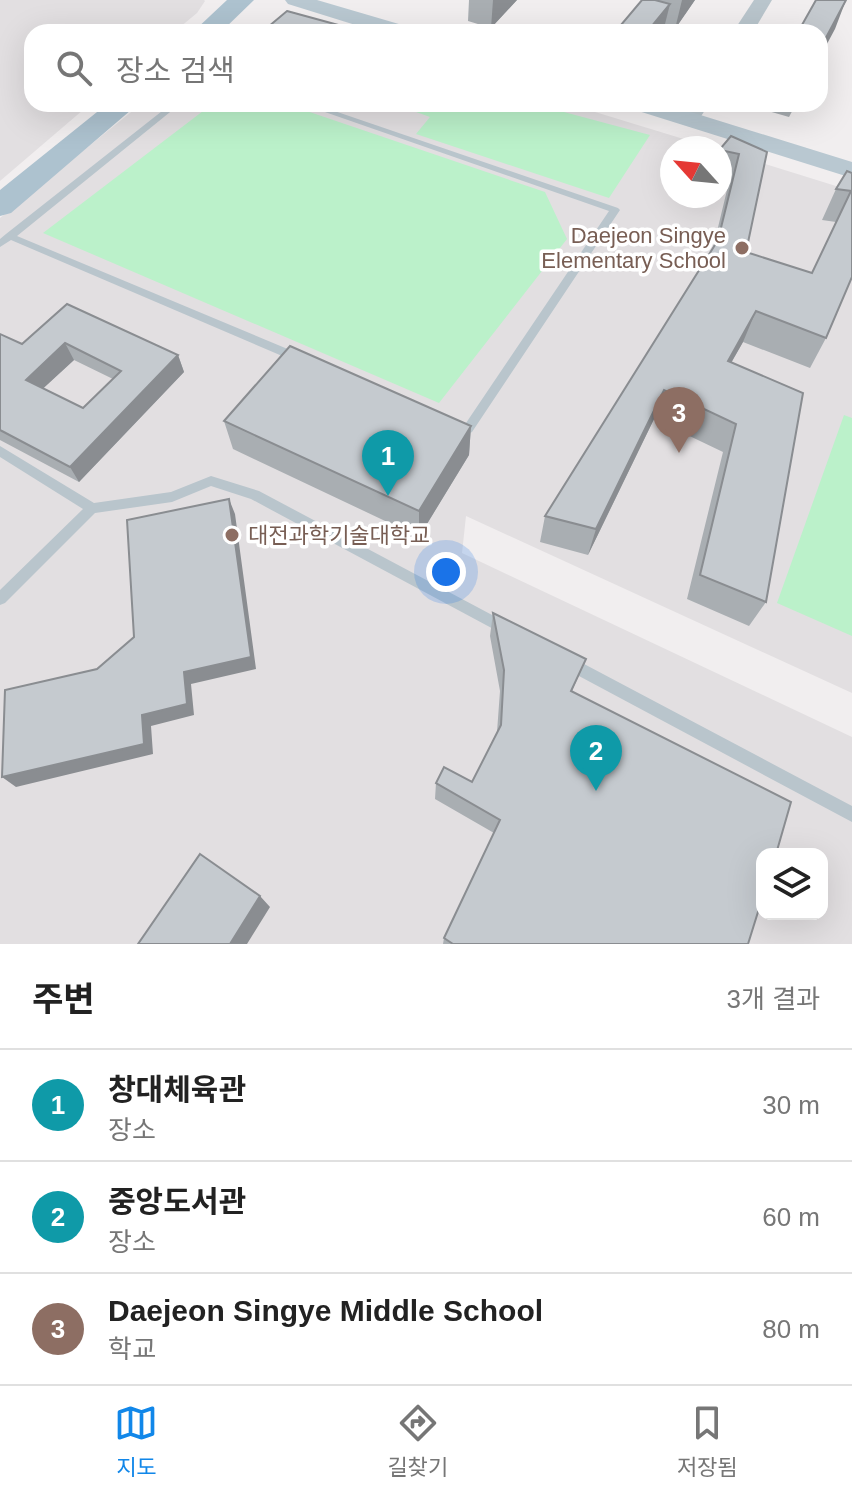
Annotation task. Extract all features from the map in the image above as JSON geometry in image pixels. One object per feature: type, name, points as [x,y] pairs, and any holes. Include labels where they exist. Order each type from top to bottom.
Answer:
[{"type":"main road","points":[[215,24],[242,0]]},
{"type":"main road","points":[[295,0],[374,24]]},
{"type":"main road","points":[[0,206],[114,112]]},
{"type":"main road","points":[[696,112],[852,170]]},
{"type":"street","points":[[748,24],[763,0]]},
{"type":"lane","points":[[0,244],[166,112]]},
{"type":"lane","points":[[329,112],[615,210],[468,429],[453,423]]},
{"type":"lane","points":[[9,236],[310,363]]},
{"type":"lane","points":[[0,451],[92,508]]},
{"type":"lane","points":[[0,599],[92,508],[172,497],[211,481],[255,495],[519,636]]},
{"type":"lane","points":[[561,658],[852,814]]},
{"type":"shaded area","points":[[0,0],[205,1],[184,24],[24,24],[24,112],[81,112],[0,181]]},
{"type":"shaded area","name":"대전과학기술대학교","points":[[131,112],[595,112],[674,136],[660,136],[660,208],[732,208],[732,154],[852,191],[852,693],[466,516],[462,553],[852,737],[852,944],[0,944],[0,218]]},
{"type":"green space","points":[[202,112],[310,112],[545,192],[567,239],[439,403],[43,233]]},
{"type":"green space","points":[[416,112],[564,112],[650,135],[609,198],[416,134],[430,117]]},
{"type":"green space","points":[[844,415],[852,418],[852,636],[777,603]]},
{"type":"building","points":[[642,0],[670,4],[654,24],[622,24]]},
{"type":"building","points":[[816,0],[846,0],[828,34],[828,24],[802,24]]},
{"type":"building","points":[[287,11],[335,24],[272,24]]},
{"type":"building","points":[[732,136],[767,152],[746,252],[812,273],[851,191],[836,189],[847,171],[852,173],[852,277],[826,338],[756,311],[728,361],[803,393],[766,602],[700,575],[736,424],[664,390],[596,529],[545,516],[718,240],[726,208],[732,208],[732,183],[739,154],[732,153]]},
{"type":"building","points":[[67,304],[178,355],[70,467],[0,430],[0,334],[22,344]],"holes":[[[65,343],[121,371],[83,408],[26,380]]]},
{"type":"building","points":[[290,346],[471,426],[419,511],[224,421]]},
{"type":"building","points":[[229,499],[251,657],[184,672],[187,704],[142,715],[144,744],[2,777],[5,690],[97,669],[134,637],[127,520]]},
{"type":"building","points":[[493,613],[586,659],[571,691],[791,802],[778,848],[756,848],[756,918],[748,944],[453,944],[444,938],[500,820],[436,783],[444,767],[472,782],[501,725],[504,670]]},
{"type":"building","points":[[200,854],[260,896],[230,944],[138,944]]},
{"type":"place","name":"Daejeon Singye Elementary School","points":[[742,248]]},
{"type":"place","name":"Daejeon Singye Middle School","points":[[679,453]]},
{"type":"place","name":"창대체육관","points":[[388,496]]},
{"type":"place","name":"대전과학기술대학교","points":[[232,535]]},
{"type":"place","name":"중앙도서관","points":[[596,791]]}]
